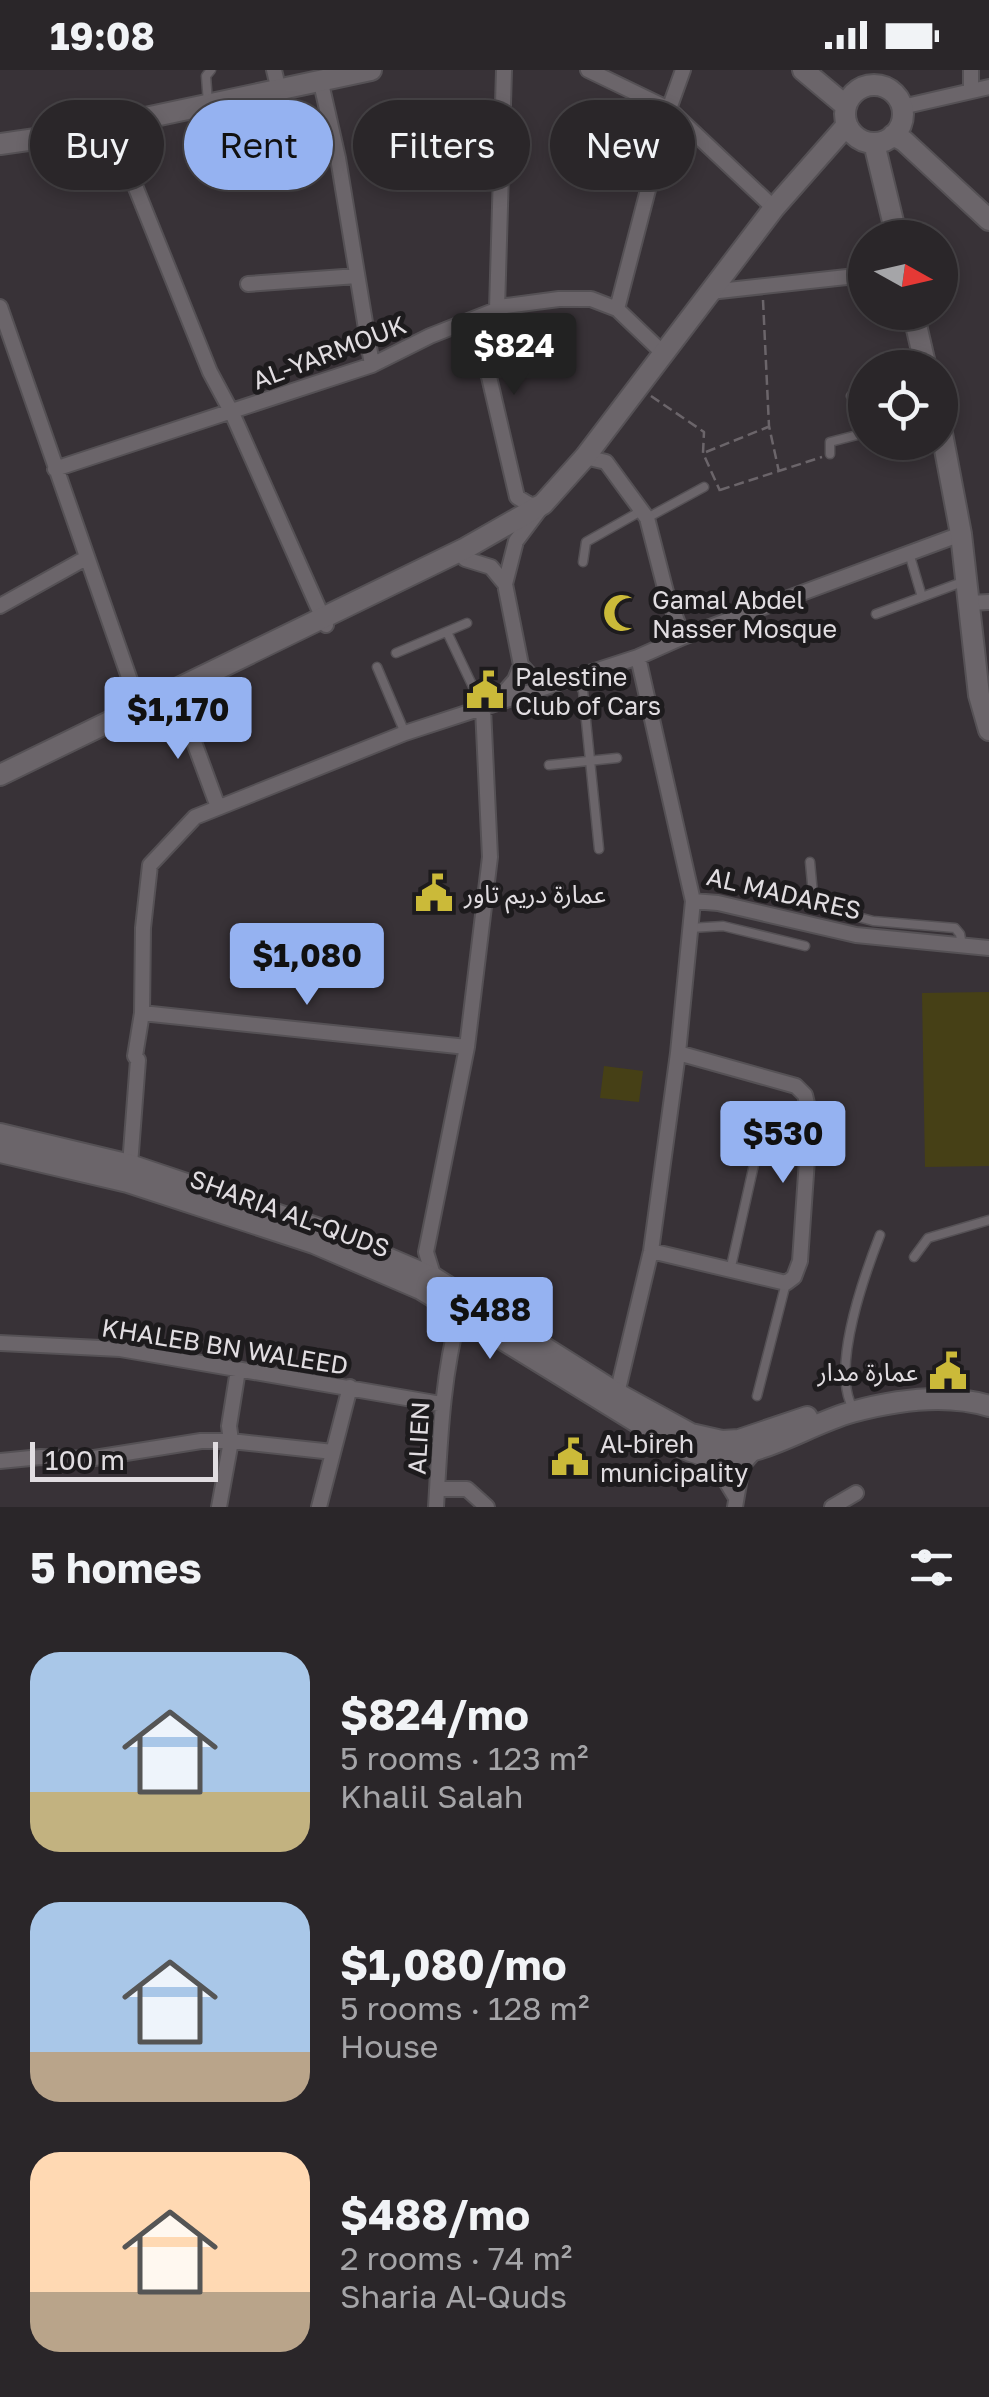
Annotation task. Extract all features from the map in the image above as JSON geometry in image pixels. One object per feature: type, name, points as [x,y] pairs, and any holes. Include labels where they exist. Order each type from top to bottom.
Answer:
[{"type":"main road","points":[[230,100],[371,70]]},
{"type":"main road","points":[[803,70],[846,116],[855,136],[893,127]]},
{"type":"main road","points":[[324,622],[543,504],[585,457],[846,116],[863,78],[898,98],[893,127],[896,220]]},
{"type":"main road","points":[[893,127],[989,203]]},
{"type":"main road","points":[[893,127],[989,220]]},
{"type":"main road","points":[[0,144],[30,139]]},
{"type":"main road","points":[[947,460],[968,580],[980,602],[979,694],[989,730]]},
{"type":"main road","points":[[0,776],[465,559],[502,538],[511,522]]},
{"type":"main road","points":[[0,786],[142,709]]},
{"type":"main road","name":"SHARIA AL-QUDS","points":[[0,1134],[317,1228],[434,1278],[461,1306]]},
{"type":"main road","name":"SHARIA AL-QUDS","points":[[0,1152],[129,1173],[461,1306],[614,1400],[664,1438],[701,1455],[730,1456],[755,1451],[852,1412],[924,1399],[966,1400],[989,1406]]},
{"type":"main road","name":"SHARIA AL-QUDS","points":[[614,1400],[691,1434],[722,1441],[740,1440],[850,1402],[927,1386],[989,1394]]},
{"type":"street","points":[[274,70],[279,91]]},
{"type":"street","points":[[496,309],[504,70]]},
{"type":"street","points":[[588,70],[650,100]]},
{"type":"street","points":[[672,100],[683,70]]},
{"type":"street","points":[[970,70],[971,90]]},
{"type":"street","points":[[321,83],[338,158],[372,365]]},
{"type":"street","points":[[893,127],[971,90],[989,86]]},
{"type":"street","points":[[695,134],[774,208]]},
{"type":"street","points":[[137,190],[210,372],[232,413],[324,622]]},
{"type":"street","points":[[648,190],[618,309],[663,353]]},
{"type":"street","points":[[248,284],[357,276]]},
{"type":"street","points":[[710,292],[848,277]]},
{"type":"street","name":"AL-YARMOUK","points":[[55,469],[372,365],[496,309],[569,298],[591,299],[618,309]]},
{"type":"street","points":[[0,307],[142,709]]},
{"type":"street","points":[[476,321],[513,484],[522,502],[543,504]]},
{"type":"street","points":[[585,457],[606,462],[644,514],[683,637]]},
{"type":"street","points":[[511,522],[513,484]]},
{"type":"street","points":[[434,1278],[426,1252],[467,1047],[490,857],[489,706],[515,680],[521,666],[506,584],[516,541],[543,504]]},
{"type":"street","points":[[129,1173],[138,1060],[135,1056],[142,1013],[142,928],[150,865],[195,817],[404,734],[638,658],[683,637],[961,534]]},
{"type":"street","points":[[0,606],[86,558]]},
{"type":"street","points":[[465,559],[491,567],[506,584]]},
{"type":"street","name":"AL MADARES","points":[[638,658],[693,901],[718,903],[856,935],[989,948]]},
{"type":"street","points":[[521,666],[532,677],[554,684]]},
{"type":"street","points":[[173,694],[218,808]]},
{"type":"street","points":[[614,1400],[651,1252],[678,1053],[693,901]]},
{"type":"street","points":[[142,1013],[467,1047]]},
{"type":"street","points":[[651,1252],[786,1283],[794,1278],[800,1261],[810,1116],[805,1094],[796,1086],[678,1053]]},
{"type":"street","points":[[405,1265],[426,1252]]},
{"type":"street","name":"ALIEN","points":[[436,1507],[448,1355],[461,1306]]},
{"type":"street","name":"KHALEB BN WALEED","points":[[0,1343],[120,1349],[442,1404]]},
{"type":"street","points":[[218,1507],[232,1441],[229,1426],[238,1370]]},
{"type":"street","points":[[319,1507],[350,1388]]},
{"type":"street","points":[[0,1461],[41,1457],[88,1459],[201,1441],[334,1452]]},
{"type":"street","points":[[735,1502],[742,1466],[755,1451]]},
{"type":"street","points":[[701,1455],[721,1473],[735,1502]]},
{"type":"street","points":[[437,1489],[467,1489],[487,1507]]},
{"type":"street","points":[[832,1507],[856,1493]]},
{"type":"lane","points":[[208,100],[206,76],[211,70]]},
{"type":"lane","points":[[830,454],[830,442],[848,437]]},
{"type":"lane","points":[[942,460],[954,522],[961,534]]},
{"type":"lane","points":[[583,562],[586,542],[704,487]]},
{"type":"lane","points":[[909,553],[922,597]]},
{"type":"lane","points":[[876,614],[968,580]]},
{"type":"lane","points":[[396,653],[466,623]]},
{"type":"lane","points":[[447,632],[489,706]]},
{"type":"lane","points":[[377,667],[404,734]]},
{"type":"lane","points":[[576,679],[583,691],[599,849]]},
{"type":"lane","points":[[549,765],[617,758]]},
{"type":"lane","points":[[810,862],[814,906],[873,921],[954,928],[960,934],[962,946]]},
{"type":"lane","points":[[690,928],[723,926],[804,946]]},
{"type":"lane","points":[[730,1270],[754,1160]]},
{"type":"lane","points":[[914,1257],[928,1238],[989,1220]]},
{"type":"lane","points":[[850,1402],[844,1385],[856,1305],[880,1235]]},
{"type":"lane","points":[[757,1396],[786,1283]]},
{"type":"path","points":[[760,286],[769,426],[779,472]]},
{"type":"path","points":[[638,387],[704,432],[704,452],[720,491]]},
{"type":"path","points":[[704,452],[769,426]]},
{"type":"path","points":[[704,487],[720,491],[830,454]]},
{"type":"shaded area","points":[[989,992],[989,1166],[925,1167],[922,993]]},
{"type":"shaded area","points":[[604,1066],[643,1071],[639,1102],[600,1098]]},
{"type":"place","name":"Gamal Abdel Nasser Mosque","points":[[622,613]]},
{"type":"place","name":"Palestine Club of Cars","points":[[485,690]]},
{"type":"place","name":"عمارة دريم تاور","points":[[434,893]]},
{"type":"place","name":"عمارة مدار","points":[[948,1371]]},
{"type":"place","name":"Al-bireh municipality","points":[[570,1457]]}]
